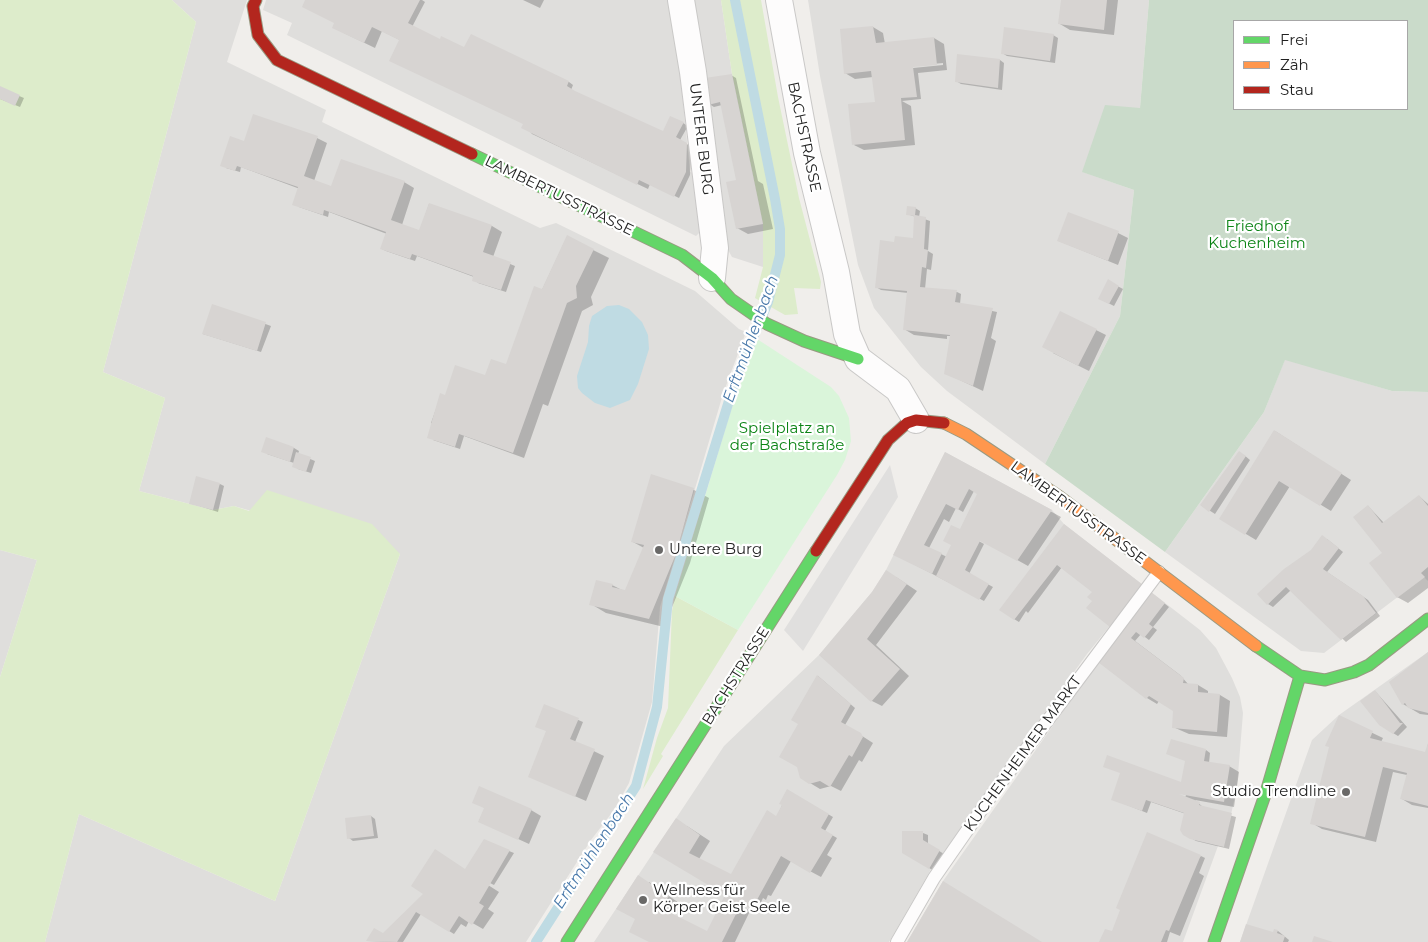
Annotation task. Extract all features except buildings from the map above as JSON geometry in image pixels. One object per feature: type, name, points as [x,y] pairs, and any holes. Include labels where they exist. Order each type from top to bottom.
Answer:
[{"type":"street","name":"LAMBERTUSSTRASSE","points":[[256,0],[253,6],[258,36],[277,60],[682,255],[712,278],[731,299],[749,313],[804,341],[858,360],[898,389],[916,420],[940,421],[966,434],[1060,498],[1256,646],[1300,676]]},
{"type":"street","name":"UNTERE BURG","points":[[681,0],[693,72],[715,248],[712,278]]},
{"type":"street","name":"BACHSTRASSE","points":[[779,0],[805,143],[836,272],[847,334],[858,360]]},
{"type":"street","name":"BACHSTRASSE","points":[[567,942],[879,451],[897,431],[907,423],[916,420]]},
{"type":"street","points":[[1214,942],[1266,792],[1300,676],[1325,680],[1354,672],[1369,665],[1428,619]]},
{"type":"lane","name":"KUCHENHEIMER MARKT","points":[[897,942],[934,878],[991,796],[1159,572]]},
{"type":"shaded area","points":[[172,0],[247,0],[227,62],[326,110],[322,122],[540,228],[556,223],[695,291],[739,329],[746,332],[723,394],[660,607],[652,702],[629,783],[614,810],[591,840],[526,942],[45,942],[79,814],[275,901],[400,554],[234,506],[213,510],[139,491],[165,398],[103,372],[196,22]]},
{"type":"shaded area","points":[[266,0],[669,0],[679,61],[690,172],[693,173],[701,231],[696,236],[287,35],[292,23],[263,10]]},
{"type":"shaded area","points":[[692,0],[721,0],[732,74],[763,224],[763,267],[732,257],[727,248]]},
{"type":"shaded area","points":[[808,0],[1149,0],[1140,108],[1083,172],[1134,190],[1120,316],[1045,464],[947,391],[921,367],[874,308],[858,265],[820,76]]},
{"type":"shaded area","points":[[1285,359],[1392,391],[1428,392],[1428,581],[1424,577],[1324,653],[1301,651],[1165,552],[1264,412]]},
{"type":"shaded area","points":[[945,452],[1052,510],[1064,524],[1143,585],[1087,654],[930,871],[889,942],[594,942],[724,746],[819,655],[872,592],[886,570]]},
{"type":"shaded area","points":[[890,465],[898,497],[803,651],[784,630]]},
{"type":"shaded area","points":[[0,550],[37,560],[0,677]]},
{"type":"shaded area","points":[[1151,592],[1200,630],[1216,648],[1240,697],[1243,713],[1237,787],[1224,847],[1218,846],[1183,942],[907,942],[943,881],[1098,662]]},
{"type":"shaded area","points":[[1428,652],[1428,942],[1240,942],[1312,740],[1339,715]]},
{"type":"green space","points":[[0,0],[172,0],[196,22],[103,372],[165,398],[139,491],[213,510],[234,506],[249,511],[267,490],[372,524],[400,554],[275,901],[79,814],[45,942],[0,942],[0,677],[37,560],[0,550]]},
{"type":"green space","points":[[721,0],[761,0],[778,97],[799,198],[821,282],[820,289],[794,288],[798,314],[785,315],[755,298],[763,267],[763,224],[732,74]]},
{"type":"green space","name":"Friedhof Kuchenheim","points":[[1149,0],[1428,0],[1428,392],[1392,391],[1285,360],[1264,412],[1165,552],[1045,464],[1120,316],[1134,190],[1082,172],[1105,105],[1140,108]]},
{"type":"green space","name":"Spielplatz an der Bachstraße","points":[[757,339],[831,387],[839,396],[849,418],[851,441],[845,460],[837,475],[738,630],[675,596],[730,413]]},
{"type":"green space","points":[[675,596],[738,630],[661,754],[663,756],[643,789],[657,738],[668,708],[672,611]]},
{"type":"water","points":[[619,305],[629,309],[642,322],[648,335],[649,349],[638,384],[630,400],[610,408],[595,403],[582,393],[578,388],[577,376],[588,342],[592,316],[607,306]]},
{"type":"waterway","name":"Erftmühlenbach","points":[[536,942],[636,786],[657,707],[668,599],[736,378],[768,302],[780,255],[780,229],[775,199],[735,0]]},
{"type":"traffic: fast","points":[[472,154],[682,255],[712,278],[731,299],[767,324],[804,341],[858,359]]},
{"type":"traffic: fast","points":[[567,942],[816,551]]},
{"type":"traffic: fast","points":[[1256,646],[1300,676],[1325,680],[1354,672],[1369,665],[1428,619]]},
{"type":"traffic: fast","points":[[1214,942],[1266,792],[1300,676]]},
{"type":"traffic: slow","points":[[944,423],[966,434],[1060,497],[1256,646]]},
{"type":"traffic: jam","points":[[256,0],[253,6],[258,35],[277,60],[472,154]]},
{"type":"traffic: jam","points":[[816,551],[888,440],[907,423],[916,420],[944,423]]},
{"type":"place","name":"Untere Burg","points":[[659,550]]},
{"type":"place","name":"Studio Trendline","points":[[1346,792]]},
{"type":"place","name":"Wellness für Körper Geist Seele","points":[[643,900]]}]
